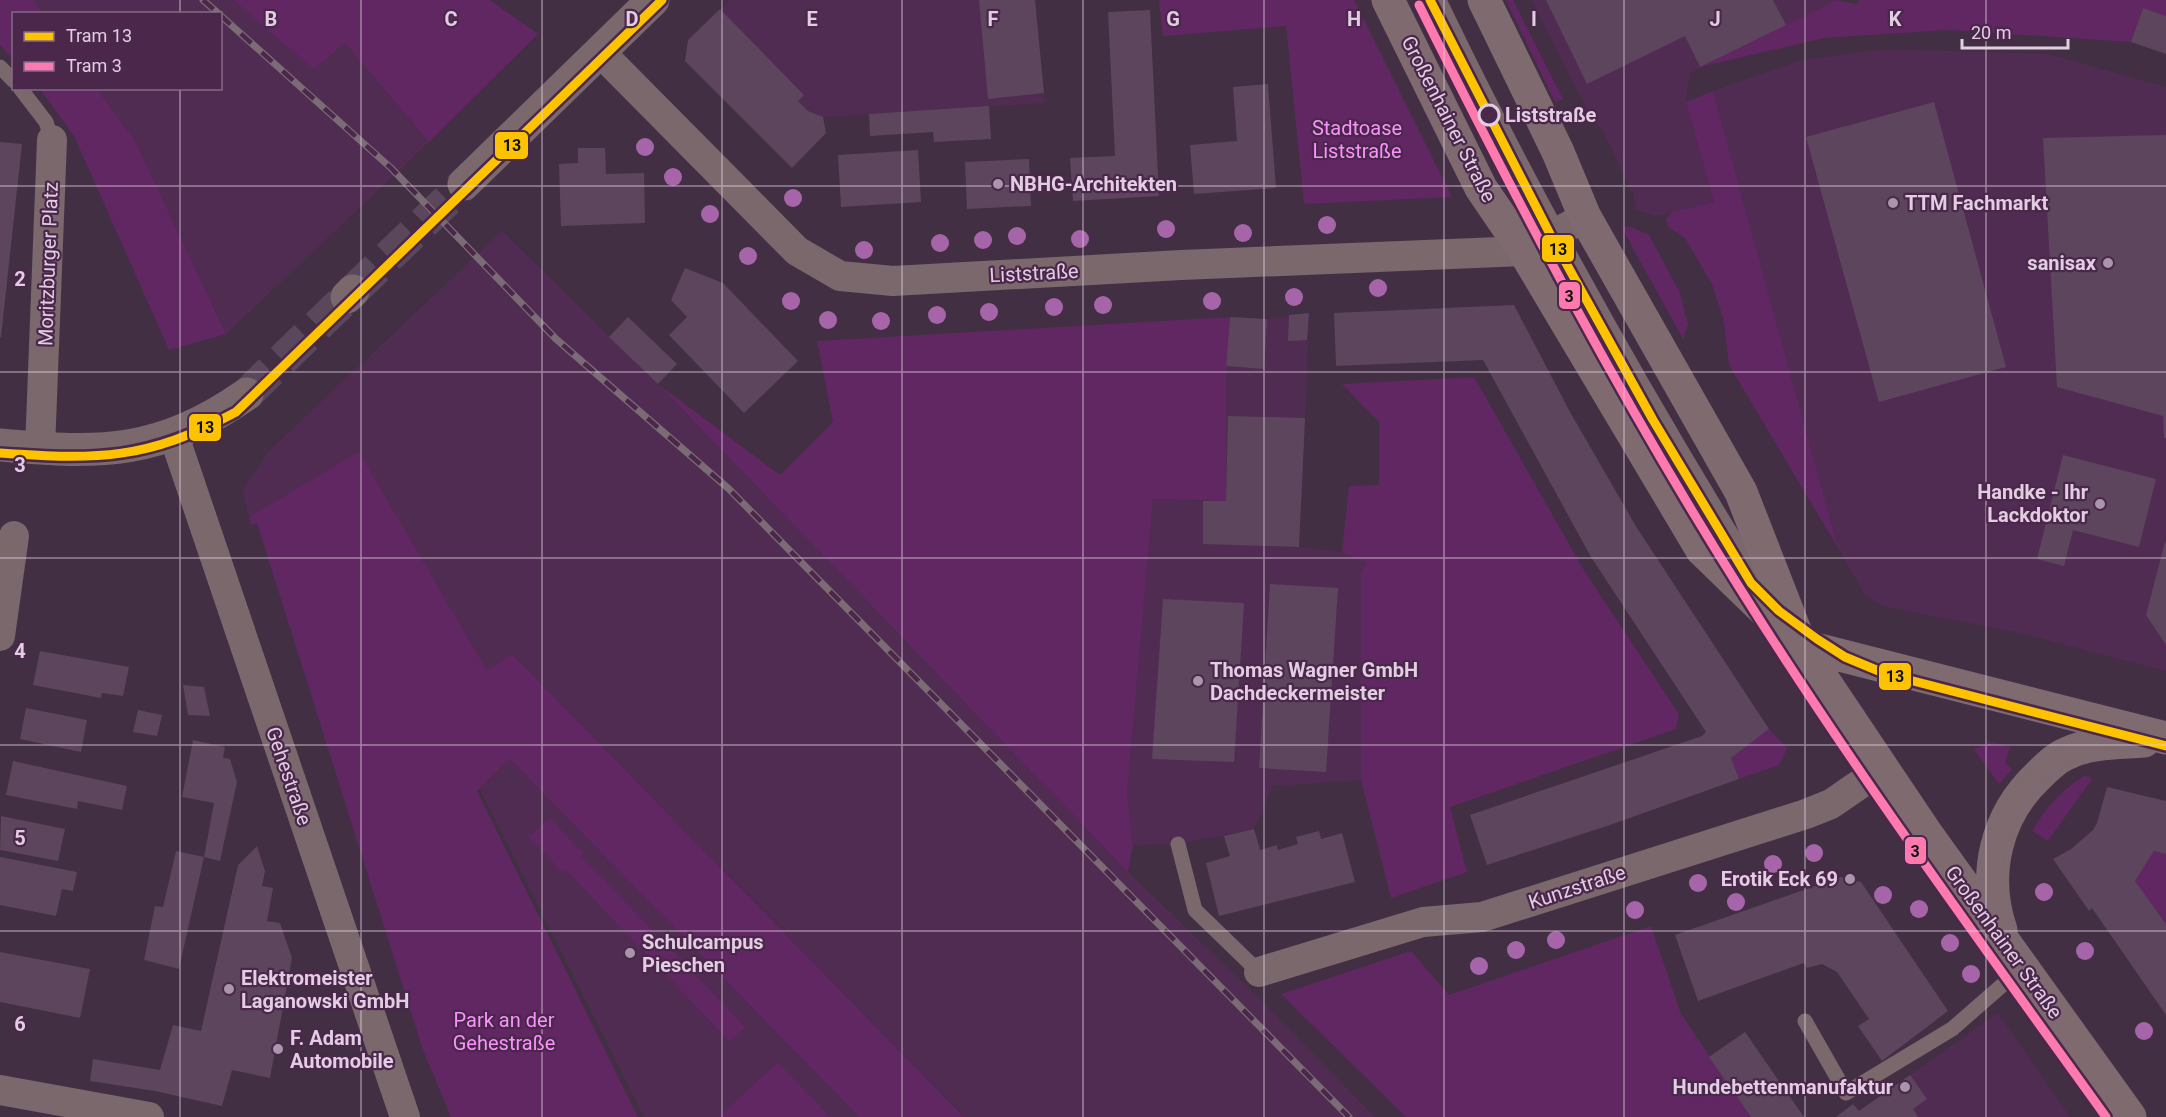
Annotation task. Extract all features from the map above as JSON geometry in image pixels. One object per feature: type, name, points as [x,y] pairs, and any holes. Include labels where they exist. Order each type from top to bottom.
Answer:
[{"type":"main road","name":"Großenhainer Straße","points":[[1388,0],[1481,189],[1524,251],[1702,550],[1800,645]]},
{"type":"main road","name":"Großenhainer Straße","points":[[1484,0],[1558,152],[1585,217],[1741,492],[1800,645],[1882,769],[2130,1117]]},
{"type":"main road","points":[[1800,645],[2166,740]]},
{"type":"main road","points":[[2014,957],[1999,924],[1993,890],[1992,866],[2005,817],[2022,791],[2067,753],[2093,746],[2166,740]]},
{"type":"street","points":[[464,184],[653,0]]},
{"type":"street","name":"Liststraße","points":[[600,52],[797,251],[840,276],[893,281],[1181,265],[1524,251],[1585,217]]},
{"type":"street","name":"Moritzburger Platz","points":[[40,449],[52,140]]},
{"type":"street","points":[[0,445],[40,449],[102,450],[139,445],[174,436],[214,416],[247,393]]},
{"type":"street","name":"Gehestraße","points":[[174,436],[405,1117]]},
{"type":"street","points":[[0,636],[14,536]]},
{"type":"street","name":"Kunzstraße","points":[[1259,972],[1423,922],[1482,917],[1806,814],[1832,804],[1882,769]]},
{"type":"street","points":[[0,1090],[149,1117]]},
{"type":"lane","name":"Großenhainer Straße","points":[[1439,0],[1557,233],[1701,486],[1800,645]]},
{"type":"lane","points":[[0,67],[12,79]]},
{"type":"lane","name":"Moritzburger Platz","points":[[22,90],[46,122],[52,140]]},
{"type":"lane","points":[[1178,844],[1195,910],[1259,972]]},
{"type":"lane","points":[[1804,1022],[1845,1093],[1952,1029],[2014,957]]},
{"type":"shaded area","points":[[33,0],[233,0],[314,68],[345,43],[429,142],[226,334],[135,141],[98,90],[222,90],[222,12],[42,12]]},
{"type":"shaded area","points":[[730,0],[1035,0],[1045,103],[823,117],[808,111],[798,101],[804,94],[763,54],[719,95],[685,61],[688,40]]},
{"type":"shaded area","points":[[1531,0],[1837,0],[1690,73],[1686,102],[1714,202],[1656,216],[1636,210],[1633,194],[1603,131],[1591,117]]},
{"type":"shaded area","points":[[1883,49],[2048,54],[2166,87],[2166,671],[2021,633],[1882,606],[1865,595],[1838,548],[1713,91],[1798,61]]},
{"type":"shaded area","points":[[502,231],[658,384],[1128,872],[1260,999],[1375,1117],[965,1117],[512,654],[487,672],[359,453],[249,517],[242,491],[268,452]]},
{"type":"shaded area","points":[[1309,313],[1302,500],[1226,501],[1226,366],[1230,317],[1267,319]]},
{"type":"shaded area","points":[[1153,499],[1203,501],[1203,544],[1299,547],[1342,552],[1368,561],[1361,573],[1361,780],[1273,786],[1254,829],[1178,844],[1133,845],[1127,795]]},
{"type":"shaded area","name":"Schulcampus Pieschen","points":[[510,759],[859,1117],[644,1117],[480,789]]},
{"type":"shaded area","points":[[1998,1013],[2070,1117],[1836,1117],[1853,1104],[1859,1111]]},
{"type":"green space","points":[[0,0],[33,0],[42,12],[12,12],[12,58],[0,45]]},
{"type":"green space","points":[[233,0],[490,0],[538,34],[429,142],[345,43],[314,69]]},
{"type":"green space","name":"Stadtoase Liststraße","points":[[1159,0],[1354,0],[1452,197],[1304,204],[1286,26],[1163,36]]},
{"type":"green space","points":[[1506,0],[1513,0],[1563,99],[1555,102]]},
{"type":"green space","points":[[1837,0],[1857,4],[1859,0],[2166,0],[2166,16],[2143,8],[2131,42],[1948,30],[1824,38],[1700,67]]},
{"type":"green space","points":[[41,90],[98,90],[135,141],[226,334],[169,350],[74,136]]},
{"type":"green space","points":[[1713,91],[1838,548],[1729,365],[1723,318],[1712,284],[1685,238],[1668,227],[1666,219],[1672,212],[1714,202],[1686,102]]},
{"type":"green space","points":[[1628,226],[1649,235],[1680,293],[1688,325],[1683,339],[1622,228]]},
{"type":"green space","points":[[1230,317],[1226,366],[1226,501],[1153,499],[1127,795],[1133,845],[1128,872],[658,384],[780,475],[833,422],[817,341]]},
{"type":"green space","points":[[1474,377],[1585,572],[1679,714],[1676,729],[1450,807],[1467,872],[1391,898],[1361,780],[1361,573],[1367,562],[1342,552],[1349,486],[1379,485],[1379,422],[1342,384]]},
{"type":"green space","name":"Park an der Gehestraße","points":[[359,452],[487,671],[512,654],[964,1117],[859,1117],[510,759],[477,791],[638,1117],[451,1117],[423,1050],[257,523],[251,525],[249,517]]},
{"type":"green space","points":[[1769,729],[1787,749],[1779,765],[1739,779],[1731,758]]},
{"type":"green space","points":[[1989,742],[2010,747],[2005,763],[2012,769],[1999,784],[1974,749]]},
{"type":"green space","points":[[2086,775],[2092,779],[2048,841],[2032,831],[2055,799]]},
{"type":"green space","points":[[550,818],[583,853],[581,856],[745,1027],[730,1042],[566,870],[563,873],[529,837]]},
{"type":"green space","points":[[2154,851],[2166,854],[2166,924],[2135,881]]},
{"type":"green space","points":[[1651,926],[1681,1014],[1751,1117],[1406,1117],[1281,994],[1411,951],[1449,995]]},
{"type":"green space","points":[[778,1062],[830,1117],[719,1117]]},
{"type":"building","points":[[979,0],[1035,0],[1044,93],[988,99]]},
{"type":"building","points":[[1546,0],[1773,0],[1786,25],[1700,67],[1685,36],[1587,84]]},
{"type":"building","points":[[2143,8],[2166,16],[2166,54],[2131,42]]},
{"type":"building","points":[[720,9],[804,95],[798,101],[808,111],[823,117],[826,133],[792,168],[685,61],[688,40]]},
{"type":"building","points":[[1150,10],[1159,196],[1073,201],[1070,158],[1115,156],[1108,12]]},
{"type":"building","points":[[1268,84],[1276,188],[1194,194],[1190,145],[1237,141],[1233,87]]},
{"type":"building","name":"TTM Fachmarkt","points":[[1934,102],[2006,367],[1879,402],[1806,137]]},
{"type":"building","points":[[989,106],[991,139],[934,142],[933,132],[870,136],[869,114]]},
{"type":"building","name":"sanisax","points":[[2166,135],[2166,438],[2164,438],[2163,416],[2057,387],[2043,138]]},
{"type":"building","points":[[0,142],[22,144],[1,337],[0,337]]},
{"type":"building","points":[[578,148],[605,148],[606,174],[644,173],[645,223],[561,226],[559,164],[578,163]]},
{"type":"building","points":[[918,150],[921,202],[841,207],[838,155]]},
{"type":"building","name":"NBHG-Architekten","points":[[1029,159],[1031,206],[967,209],[965,162]]},
{"type":"building","points":[[685,268],[723,283],[798,361],[744,413],[669,335],[687,317],[671,300]]},
{"type":"building","points":[[1514,305],[1570,412],[1637,528],[1769,729],[1731,758],[1739,779],[1610,825],[1487,865],[1470,815],[1702,736],[1706,732],[1591,557],[1483,360],[1336,366],[1334,313]]},
{"type":"building","points":[[1309,313],[1307,340],[1288,341],[1289,315]]},
{"type":"building","points":[[628,317],[677,364],[658,384],[609,337]]},
{"type":"building","points":[[1230,317],[1267,319],[1264,369],[1226,366]]},
{"type":"building","points":[[1228,416],[1305,418],[1299,547],[1203,544],[1203,501],[1226,501]]},
{"type":"building","name":"Handke - Ihr Lackdoktor","points":[[2063,455],[2156,479],[2139,547],[2073,530],[2064,566],[2037,559]]},
{"type":"building","points":[[2166,542],[2166,645],[2146,615]]},
{"type":"building","points":[[1270,584],[1338,588],[1326,772],[1259,768]]},
{"type":"building","name":"Thomas Wagner GmbH Dachdeckermeister","points":[[1163,599],[1244,603],[1234,762],[1152,759]]},
{"type":"building","points":[[40,651],[129,667],[123,696],[102,693],[101,698],[33,685]]},
{"type":"building","points":[[183,685],[204,687],[210,716],[188,715]]},
{"type":"building","points":[[26,708],[87,720],[81,752],[20,739]]},
{"type":"building","points":[[138,710],[162,715],[157,736],[133,732]]},
{"type":"building","points":[[193,740],[225,747],[223,758],[230,759],[237,782],[220,861],[204,857],[214,803],[182,797]]},
{"type":"building","points":[[13,761],[127,786],[122,810],[78,801],[77,809],[6,795]]},
{"type":"building","points":[[2107,787],[2166,801],[2166,854],[2154,851],[2135,881],[2166,924],[2166,1015],[2092,908],[2089,911],[2053,859],[2071,849],[2093,830]]},
{"type":"building","points":[[1,816],[65,829],[58,861],[0,850]]},
{"type":"building","points":[[1254,829],[1260,850],[1277,845],[1278,850],[1298,844],[1296,837],[1319,831],[1321,839],[1342,833],[1355,882],[1219,916],[1206,863],[1230,856],[1224,836]]},
{"type":"building","points":[[257,846],[265,871],[262,886],[273,888],[267,921],[280,923],[292,958],[270,1078],[232,1070],[222,1106],[155,1091],[90,1081],[93,1059],[160,1070],[173,1025],[201,1031],[238,865]]},
{"type":"building","points":[[176,851],[204,857],[179,969],[144,960],[155,906],[163,907]]},
{"type":"building","points":[[0,857],[77,872],[73,891],[62,889],[56,916],[0,905]]},
{"type":"building","points":[[1841,877],[1861,882],[1948,1011],[1882,1061],[1858,1026],[1869,1019],[1837,972],[1822,964],[1807,968],[1804,963],[1698,1001],[1675,935]]},
{"type":"building","points":[[0,952],[90,969],[80,1018],[0,1002]]},
{"type":"building","points":[[1745,1032],[1804,1117],[1751,1117],[1709,1057]]},
{"type":"building","name":"Hundebettenmanufaktur","points":[[1910,1075],[1927,1099],[1913,1109],[1918,1117],[1836,1117],[1853,1104],[1859,1111]]},
{"type":"tunnel","points":[[353,291],[464,184]]},
{"type":"tunnel","points":[[247,394],[347,297]]},
{"type":"tram line","name":"13","points":[[0,453],[66,456],[121,453],[175,440],[236,412],[662,0]]},
{"type":"tram line","name":"13","points":[[1430,0],[1551,236],[1653,420],[1751,583],[1779,611],[1817,639],[1845,657],[1886,674],[2166,746]]},
{"type":"tram line","name":"3","points":[[1419,5],[1494,154],[1572,300],[1695,516],[1782,655],[1872,789],[2106,1117]]},
{"type":"tram line","points":[[2011,964],[1989,917],[1982,887],[1981,867],[1990,829],[2009,794],[2037,765],[2072,741],[2083,737],[2118,732],[2166,732]]},
{"type":"tram line","points":[[2028,962],[2008,911],[2003,873],[2010,833],[2029,798],[2057,771],[2086,757],[2120,751],[2166,751]]},
{"type":"railway","points":[[203,0],[217,12]]},
{"type":"railway","points":[[222,17],[391,168],[556,339],[729,489],[1349,1117]]},
{"type":"place","name":"Liststraße","points":[[1489,115]]},
{"type":"place","name":"NBHG-Architekten","points":[[998,184]]},
{"type":"place","name":"TTM Fachmarkt","points":[[1893,203]]},
{"type":"place","name":"sanisax","points":[[2108,263]]},
{"type":"place","name":"Handke - Ihr Lackdoktor","points":[[2100,504]]},
{"type":"place","name":"Thomas Wagner GmbH Dachdeckermeister","points":[[1198,681]]},
{"type":"place","name":"Erotik Eck 69","points":[[1850,879]]},
{"type":"place","name":"Schulcampus Pieschen","points":[[630,953]]},
{"type":"place","name":"Elektromeister Laganowski GmbH","points":[[229,989]]},
{"type":"place","name":"F. Adam Automobile","points":[[278,1049]]},
{"type":"place","name":"Hundebettenmanufaktur","points":[[1905,1087]]}]
